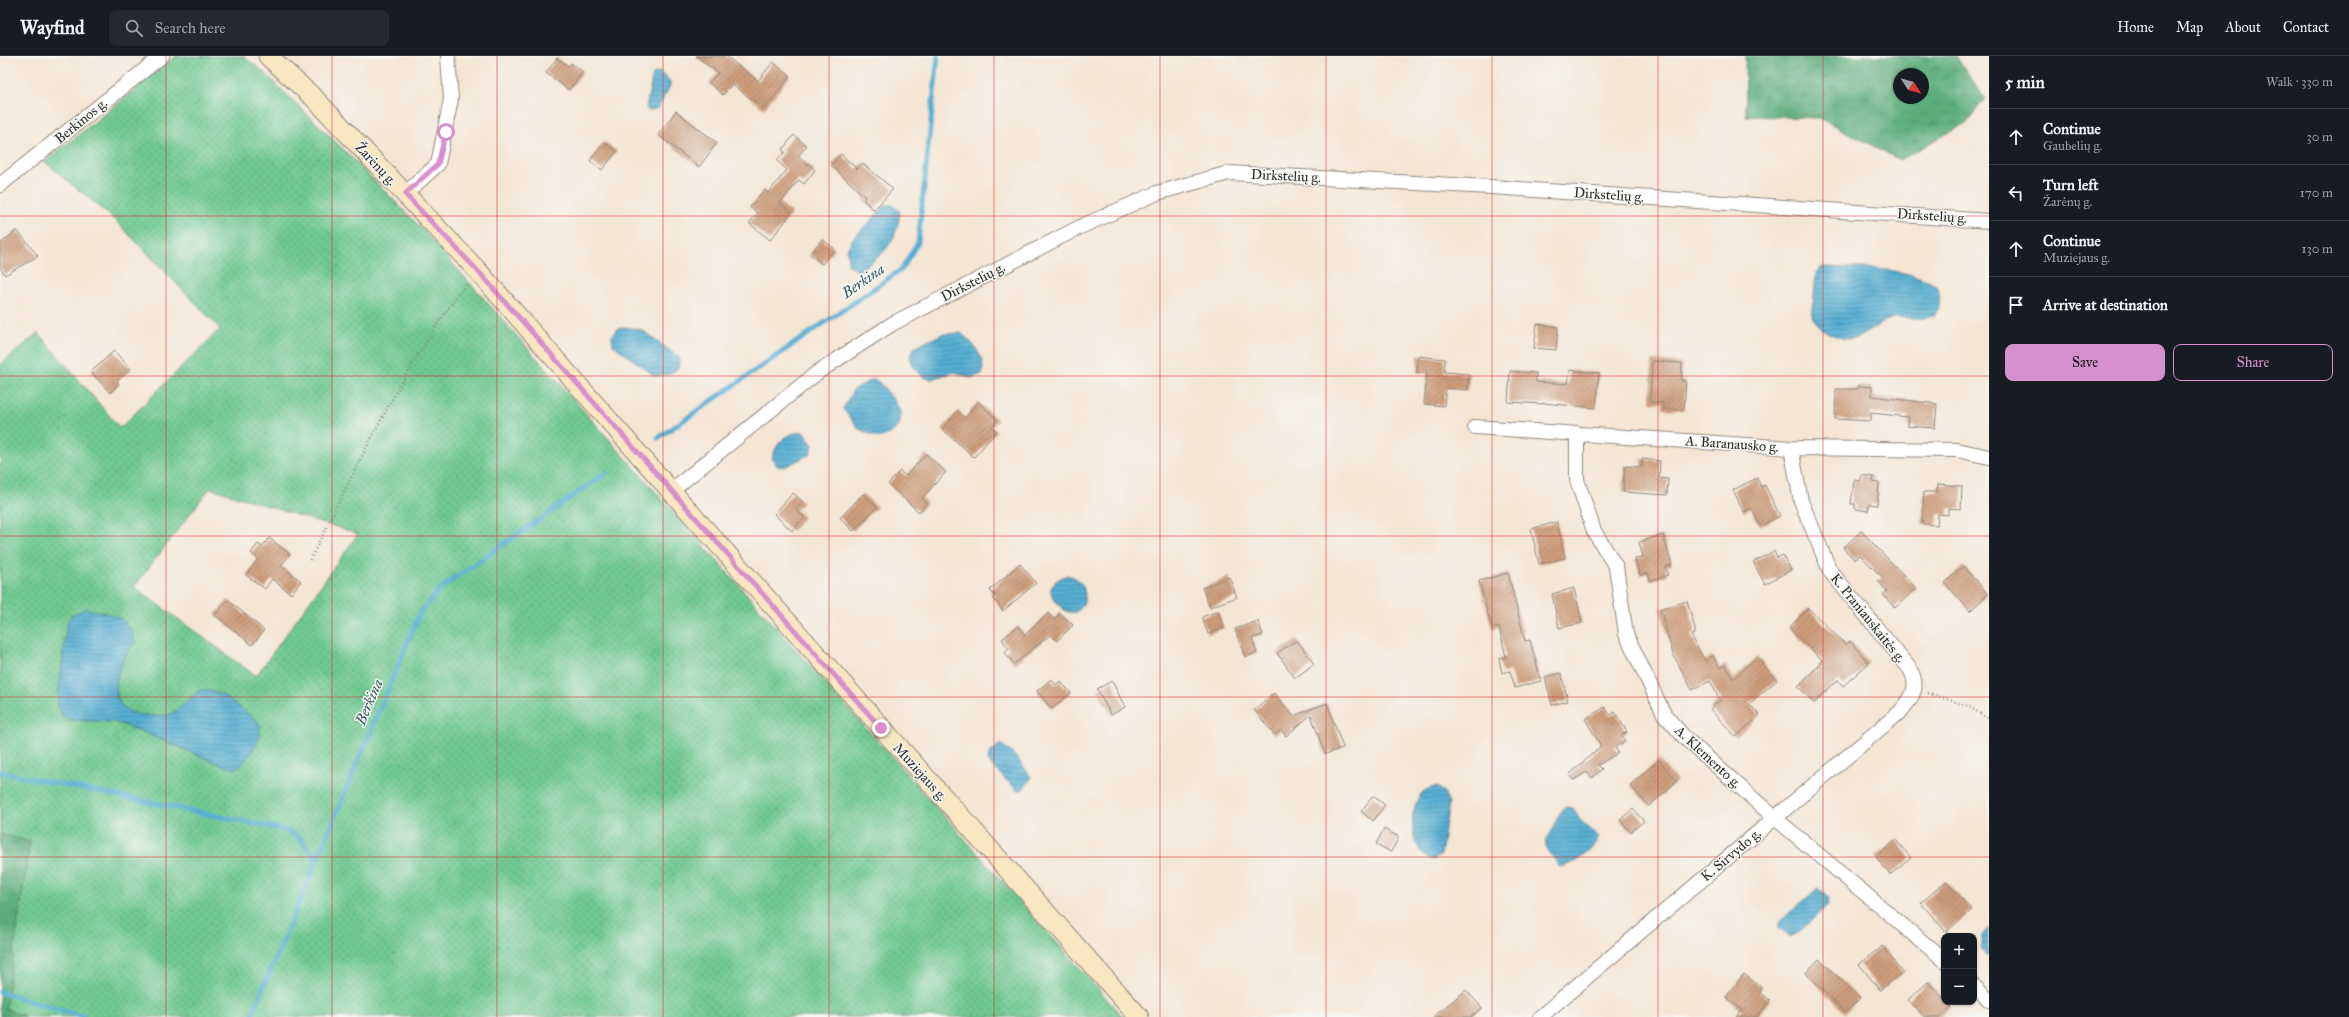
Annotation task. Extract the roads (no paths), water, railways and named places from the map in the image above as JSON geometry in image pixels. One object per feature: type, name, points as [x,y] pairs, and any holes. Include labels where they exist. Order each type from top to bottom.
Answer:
[{"type":"main road","name":"Žarėnų g.","points":[[268,56],[315,98],[477,270],[670,491]]},
{"type":"main road","name":"Muziejaus g.","points":[[670,491],[1138,1017]]},
{"type":"street","name":"Berkinos g.","points":[[0,185],[162,56]]},
{"type":"street","points":[[405,194],[438,164],[451,99],[448,56]]},
{"type":"street","name":"Dirkstelių g.","points":[[670,491],[818,372],[892,324],[1080,227],[1158,193],[1229,173],[1491,186],[1989,221]]},
{"type":"street","name":"A. Baranausko g.","points":[[1475,427],[1791,448],[1957,450],[1989,457]]},
{"type":"street","name":"A. Klemento g.","points":[[1578,433],[1577,480],[1594,531],[1616,567],[1626,634],[1664,714],[1685,738],[1775,818],[1941,957]]},
{"type":"street","name":"K. Praniauskaitės g.","points":[[1791,448],[1801,501],[1830,571],[1910,669],[1915,678],[1916,689]]},
{"type":"street","name":"K. Sirvydo g.","points":[[1540,1017],[1901,710],[1910,701],[1916,689]]},
{"type":"street","points":[[1977,989],[1989,1000]]},
{"type":"water","points":[[660,72],[670,81],[670,86],[658,108],[648,111],[646,107],[653,74]]},
{"type":"water","points":[[886,205],[893,205],[900,212],[892,241],[882,254],[858,271],[848,265],[847,249],[854,237]]},
{"type":"water","points":[[1822,267],[1867,268],[1912,275],[1926,280],[1938,287],[1940,302],[1937,311],[1932,316],[1925,318],[1890,319],[1854,338],[1849,339],[1834,335],[1824,331],[1812,316],[1816,272]]},
{"type":"water","points":[[625,327],[642,330],[679,357],[679,367],[670,374],[655,376],[613,345],[612,336],[617,329]]},
{"type":"water","points":[[961,333],[978,351],[982,362],[982,374],[971,378],[955,372],[931,379],[923,377],[913,366],[910,357],[914,348],[942,334]]},
{"type":"water","points":[[874,379],[895,401],[900,414],[899,425],[888,434],[879,438],[859,429],[843,409],[854,389]]},
{"type":"water","points":[[802,431],[813,445],[810,454],[785,467],[777,466],[772,458],[779,443],[786,437]]},
{"type":"water","points":[[1066,575],[1076,579],[1082,585],[1085,593],[1081,608],[1075,612],[1068,612],[1060,606],[1052,596],[1051,588],[1056,581]]},
{"type":"water","points":[[85,609],[103,612],[117,617],[123,621],[132,633],[135,642],[126,654],[120,667],[116,687],[119,701],[128,711],[153,716],[168,715],[177,710],[198,691],[207,690],[228,699],[258,722],[260,734],[256,746],[241,766],[233,768],[224,766],[136,729],[114,722],[69,720],[62,715],[57,703],[67,623],[72,615]]},
{"type":"water","points":[[1000,744],[1009,750],[1025,768],[1031,778],[1022,790],[1016,790],[987,761],[990,753]]},
{"type":"water","points":[[1436,786],[1444,792],[1449,803],[1441,855],[1434,860],[1425,856],[1419,849],[1415,839],[1413,817],[1418,797],[1424,791]]},
{"type":"water","points":[[1569,807],[1574,809],[1579,819],[1599,837],[1593,847],[1583,856],[1571,864],[1560,867],[1546,848],[1546,840],[1563,808]]},
{"type":"water","points":[[1818,888],[1824,892],[1829,900],[1828,905],[1799,932],[1789,937],[1779,927],[1779,922]]},
{"type":"water","points":[[1989,929],[1989,956],[1987,956],[1981,948],[1983,935]]},
{"type":"waterway","name":"Berkina","points":[[658,438],[902,269],[918,242],[938,56]]},
{"type":"waterway","name":"Berkina","points":[[251,1017],[420,613],[442,587],[606,473]]},
{"type":"waterway","points":[[0,772],[286,830],[298,837],[316,859]]},
{"type":"waterway","points":[[0,992],[84,1017]]}]
